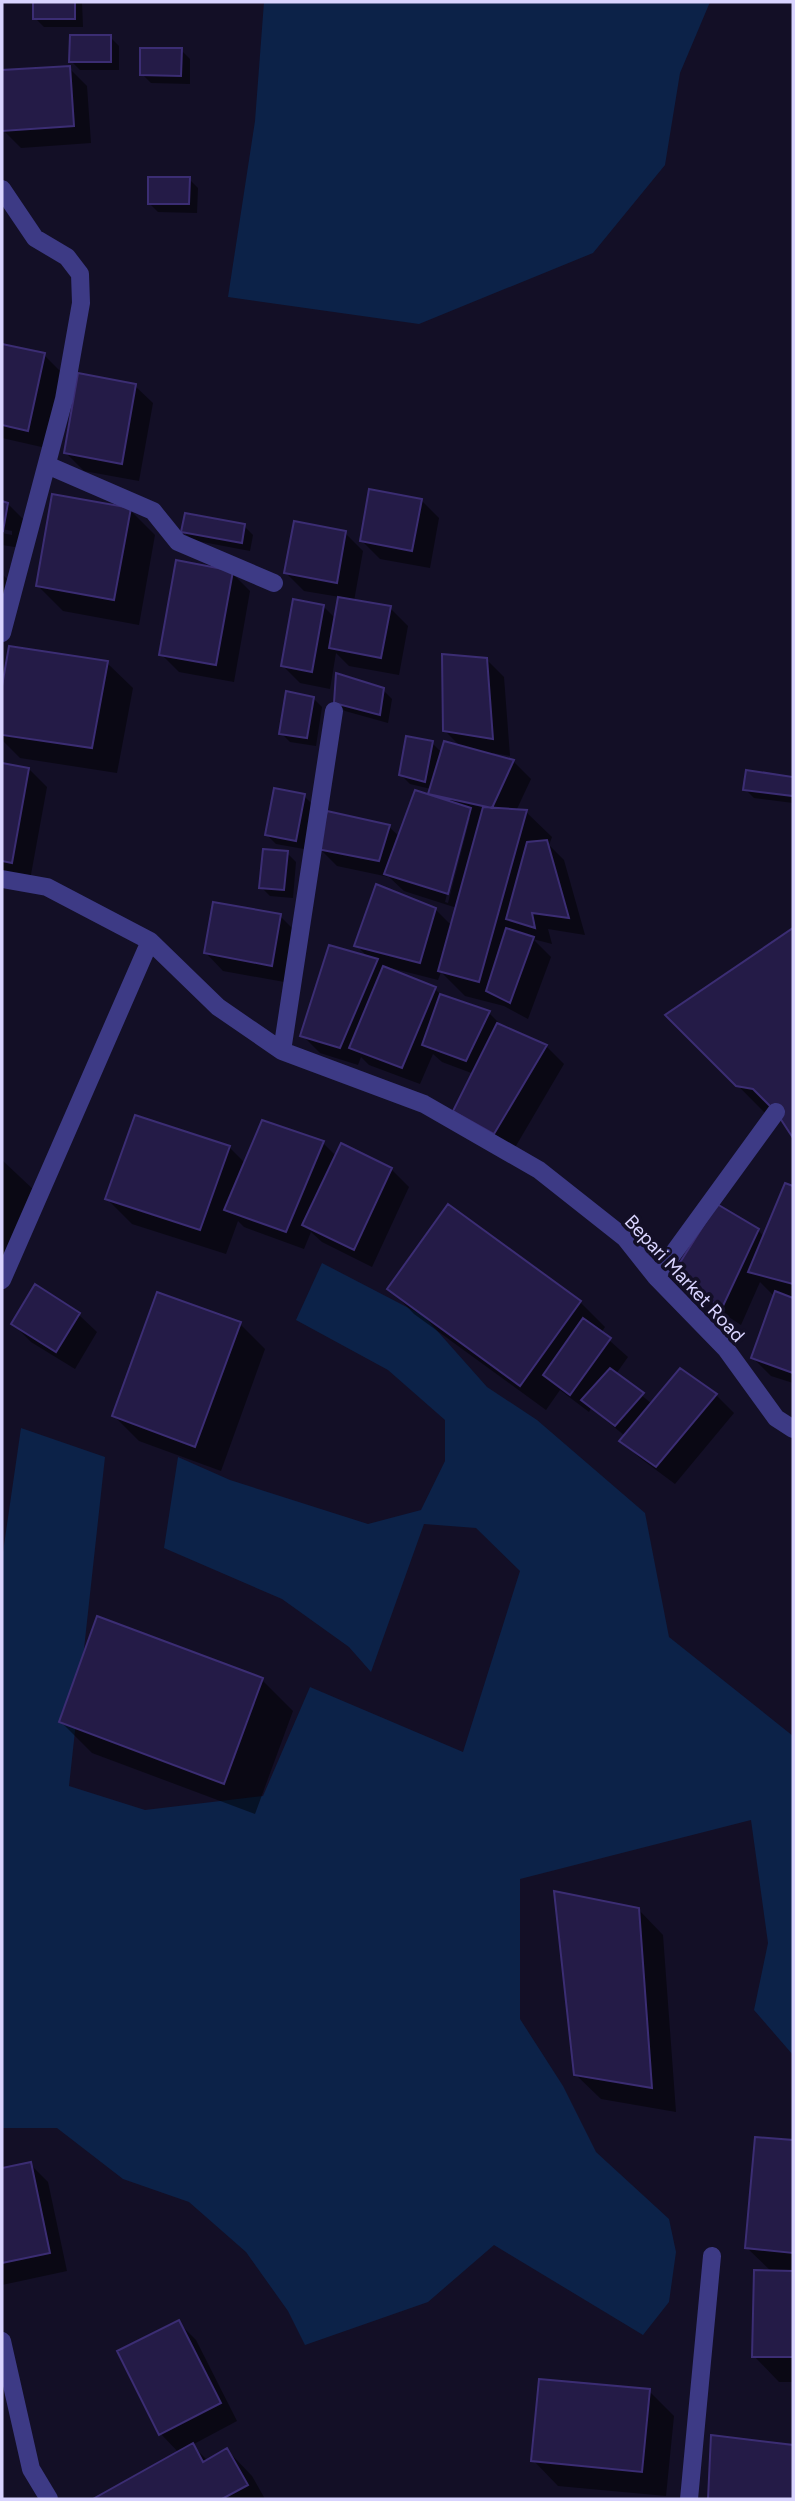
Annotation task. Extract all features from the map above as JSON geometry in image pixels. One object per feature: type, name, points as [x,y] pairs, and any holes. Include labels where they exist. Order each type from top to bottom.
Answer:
[{"type":"street","points":[[2,189],[35,238],[67,257],[80,274],[81,303],[67,385],[2,633]]},
{"type":"street","points":[[47,465],[153,511],[178,542],[274,583]]},
{"type":"street","points":[[282,1051],[334,711]]},
{"type":"street","name":"Bepari Market Road","points":[[2,879],[47,887],[150,941],[218,1007],[282,1051],[424,1104],[539,1170],[625,1238],[656,1277],[726,1349],[776,1418],[793,1429]]},
{"type":"street","points":[[2,1280],[150,941]]},
{"type":"street","points":[[656,1277],[776,1112]]},
{"type":"street","points":[[689,2499],[712,2256]]},
{"type":"street","points":[[2,2341],[31,2469],[49,2499]]},
{"type":"water","points":[[264,2],[710,2],[680,73],[665,165],[593,253],[419,324],[228,297],[255,121]]},
{"type":"water","points":[[322,1263],[424,1316],[487,1387],[537,1420],[645,1513],[669,1637],[793,1736],[793,2055],[754,2010],[768,1943],[751,1820],[520,1879],[520,2019],[563,2086],[596,2152],[669,2219],[676,2252],[669,2302],[643,2335],[494,2245],[428,2302],[305,2345],[288,2311],[246,2252],[189,2202],[123,2179],[57,2128],[2,2128],[2,1559],[21,1428],[105,1457],[69,1786],[145,1810],[263,1796],[310,1687],[463,1752],[520,1571],[476,1528],[424,1524],[371,1672],[349,1647],[282,1599],[164,1548],[178,1457],[230,1480],[368,1524],[421,1510],[445,1461],[445,1420],[388,1370],[296,1320]]},
{"type":"building","points":[[33,2],[75,2],[75,19],[33,19]]},
{"type":"building","points":[[70,35],[111,35],[111,62],[69,62]]},
{"type":"building","points":[[140,48],[182,48],[181,76],[140,75]]},
{"type":"building","points":[[70,66],[74,126],[2,131],[2,70]]},
{"type":"building","points":[[148,177],[190,177],[189,204],[148,204]]},
{"type":"building","points":[[2,344],[45,353],[28,431],[2,425]]},
{"type":"building","points":[[78,373],[136,384],[122,464],[64,453]]},
{"type":"building","points":[[369,489],[422,499],[412,551],[360,541]]},
{"type":"building","points":[[52,494],[131,508],[114,600],[36,586]]},
{"type":"building","points":[[2,501],[8,503],[3,531],[2,531]]},
{"type":"building","points":[[185,513],[245,524],[242,543],[181,532]]},
{"type":"building","points":[[294,521],[346,531],[337,583],[284,573]]},
{"type":"building","points":[[176,560],[233,571],[216,665],[159,655]]},
{"type":"building","points":[[338,597],[391,606],[381,658],[329,648]]},
{"type":"building","points":[[293,599],[324,605],[312,672],[281,666]]},
{"type":"building","points":[[9,646],[108,661],[92,748],[2,735],[2,686]]},
{"type":"building","points":[[442,654],[487,658],[493,739],[443,731]]},
{"type":"building","points":[[336,673],[384,688],[380,715],[334,703]]},
{"type":"building","points":[[286,691],[314,697],[307,738],[279,734]]},
{"type":"building","points":[[406,736],[433,741],[425,782],[399,775]]},
{"type":"building","points":[[444,741],[514,760],[492,808],[428,794]]},
{"type":"building","points":[[2,763],[29,768],[12,863],[2,861]]},
{"type":"building","points":[[746,770],[793,777],[793,796],[743,790]]},
{"type":"building","points":[[274,788],[305,794],[296,841],[265,835]]},
{"type":"building","points":[[415,790],[471,808],[448,894],[384,874]]},
{"type":"building","points":[[483,807],[527,810],[479,982],[438,971]]},
{"type":"building","points":[[327,811],[390,825],[379,861],[317,849]]},
{"type":"building","points":[[547,840],[569,918],[532,913],[535,928],[506,919],[527,842]]},
{"type":"building","points":[[263,849],[288,851],[284,890],[259,888]]},
{"type":"building","points":[[376,884],[436,908],[420,963],[354,946]]},
{"type":"building","points":[[213,902],[281,914],[272,966],[204,953]]},
{"type":"building","points":[[506,928],[534,937],[510,1003],[486,991]]},
{"type":"building","points":[[793,928],[793,1138],[776,1112],[753,1089],[736,1086],[665,1015]]},
{"type":"building","points":[[329,945],[378,959],[340,1048],[300,1036]]},
{"type":"building","points":[[383,966],[436,987],[402,1068],[349,1048]]},
{"type":"building","points":[[440,994],[490,1011],[466,1061],[422,1045]]},
{"type":"building","points":[[497,1023],[547,1045],[494,1134],[453,1111]]},
{"type":"building","points":[[135,1115],[230,1146],[200,1230],[105,1199]]},
{"type":"building","points":[[262,1120],[324,1141],[286,1232],[224,1210]]},
{"type":"building","points":[[341,1143],[392,1168],[354,1250],[302,1225]]},
{"type":"building","points":[[785,1183],[793,1186],[793,1284],[748,1272]]},
{"type":"building","points":[[448,1204],[581,1301],[520,1386],[387,1289]]},
{"type":"building","points":[[717,1204],[759,1229],[722,1308],[672,1275]]},
{"type":"building","points":[[35,1284],[80,1313],[56,1352],[11,1324]]},
{"type":"building","points":[[775,1291],[793,1298],[793,1373],[751,1358]]},
{"type":"building","points":[[157,1292],[241,1322],[195,1447],[112,1416]]},
{"type":"building","points":[[583,1318],[611,1338],[570,1395],[543,1375]]},
{"type":"building","points":[[610,1368],[644,1393],[615,1426],[581,1400]]},
{"type":"building","points":[[680,1368],[717,1394],[656,1467],[619,1441]]},
{"type":"building","points":[[97,1616],[263,1678],[224,1784],[59,1722]]},
{"type":"building","points":[[554,1891],[639,1908],[652,2088],[574,2075]]},
{"type":"building","points":[[755,2137],[793,2140],[793,2253],[745,2248]]},
{"type":"building","points":[[31,2162],[50,2253],[2,2263],[2,2168]]},
{"type":"building","points":[[754,2270],[793,2271],[793,2357],[752,2357]]},
{"type":"building","points":[[179,2320],[221,2403],[159,2435],[117,2351]]},
{"type":"building","points":[[539,2379],[650,2389],[642,2472],[531,2461]]},
{"type":"building","points":[[711,2435],[793,2445],[793,2499],[708,2499]]},
{"type":"building","points":[[193,2443],[203,2462],[227,2448],[248,2485],[222,2499],[93,2499]]}]
